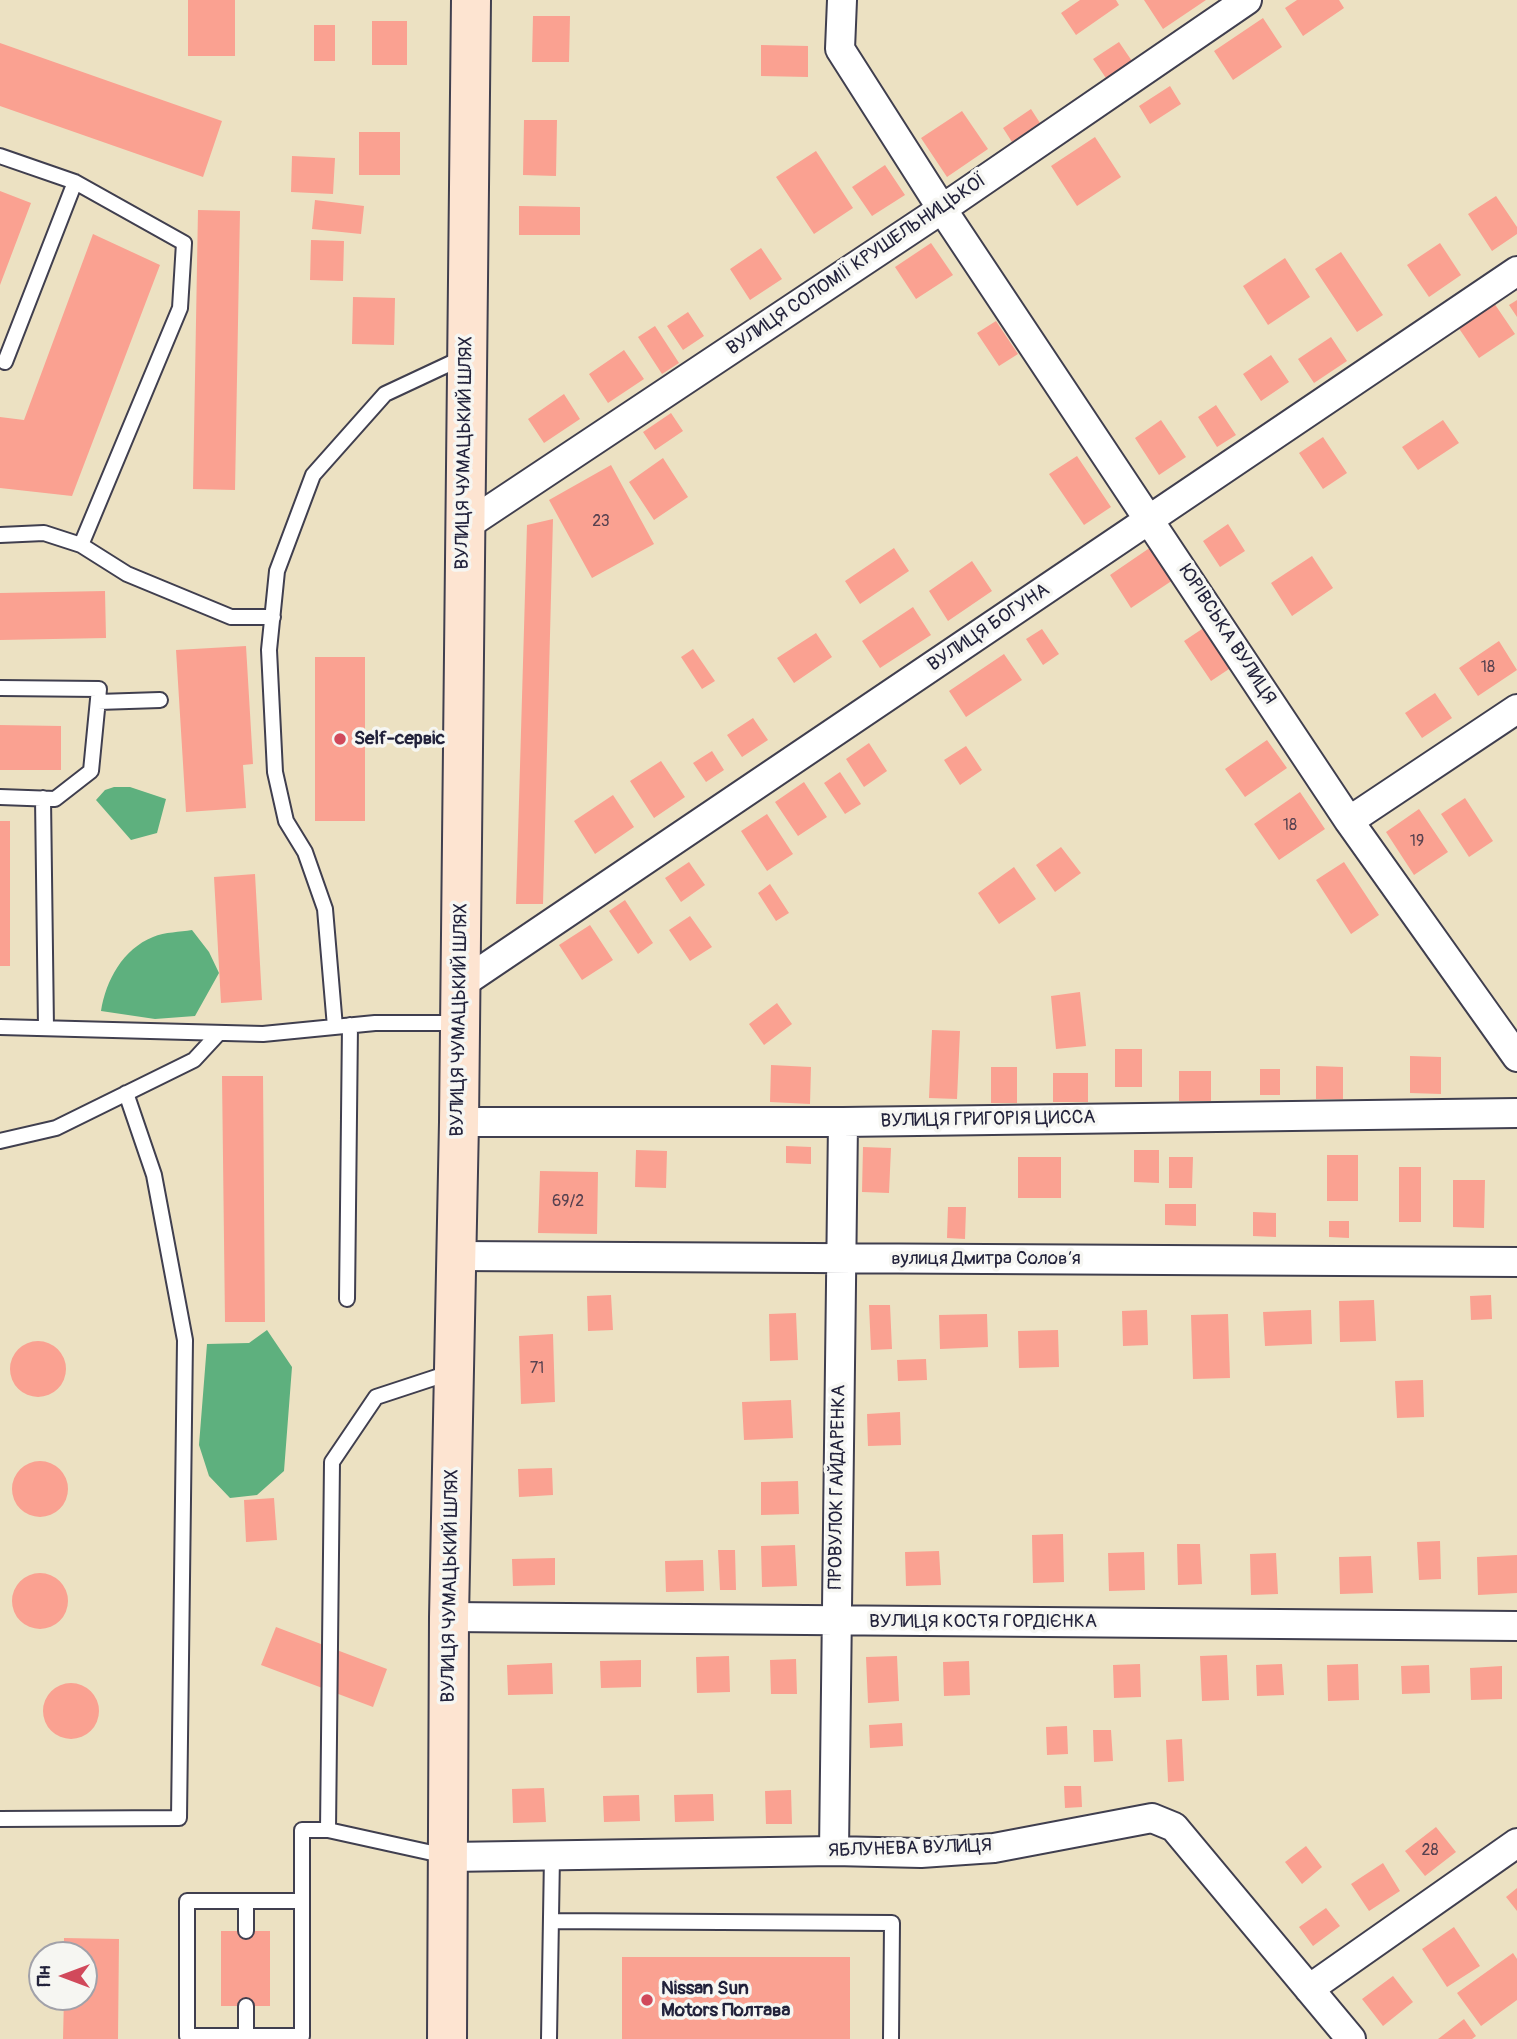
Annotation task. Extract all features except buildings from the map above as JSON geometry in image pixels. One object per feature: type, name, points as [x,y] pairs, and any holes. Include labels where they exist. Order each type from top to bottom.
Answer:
[{"type":"main road","name":"ВУЛИЦЯ ЧУМАЦЬКИЙ ШЛЯХ","points":[[447,2039],[449,1617],[459,1122],[471,0]]},
{"type":"street","name":"ЮРІВСЬКА ВУЛИЦЯ","points":[[842,0],[840,49],[942,209],[1349,821],[1517,1057]]},
{"type":"street","name":"ВУЛИЦЯ СОЛОМІЇ КРУШЕЛЬНИЦЬКОЇ","points":[[464,527],[942,209],[1247,0]]},
{"type":"street","name":"ВУЛИЦЯ БОГУНА","points":[[460,985],[1517,271]]},
{"type":"street","points":[[1349,821],[1517,709]]},
{"type":"street","name":"ВУЛИЦЯ ГРИГОРІЯ ЦИССА","points":[[459,1122],[843,1122],[1517,1113]]},
{"type":"street","name":"ПРОВУЛОК ГАЙДАРЕНКА","points":[[834,1851],[843,1122]]},
{"type":"street","name":"вулиця Дмитра Соловʼя","points":[[456,1256],[1517,1262]]},
{"type":"street","name":"ВУЛИЦЯ КОСТЯ ГОРДІЄНКА","points":[[449,1617],[1517,1626]]},
{"type":"street","name":"ЯБЛУНЕВА ВУЛИЦЯ","points":[[449,1857],[834,1851],[921,1853],[994,1848],[1152,1818],[1174,1827],[1351,2039]]},
{"type":"street","points":[[1309,1990],[1517,1843]]},
{"type":"lane","points":[[0,156],[75,182],[184,243],[180,308],[81,545]]},
{"type":"lane","points":[[5,362],[75,182]]},
{"type":"lane","points":[[347,1299],[343,1026],[325,909],[305,852],[286,821],[275,772],[269,650],[277,571],[313,475],[385,394],[466,356]]},
{"type":"lane","points":[[0,534],[44,533],[81,545],[127,574],[231,617],[273,617]]},
{"type":"lane","points":[[0,688],[99,689],[91,771],[55,799],[0,797]]},
{"type":"lane","points":[[98,702],[160,700]]},
{"type":"lane","points":[[43,798],[46,1028]]},
{"type":"lane","points":[[0,1027],[263,1034],[374,1023],[460,1023]]},
{"type":"lane","points":[[0,1141],[56,1128],[194,1060],[219,1033]]},
{"type":"lane","points":[[0,1819],[179,1818],[185,1340],[154,1175],[127,1093]]},
{"type":"lane","points":[[328,1830],[331,1462],[376,1397],[454,1371]]},
{"type":"lane","points":[[302,1902],[187,1902],[187,2036],[302,2036],[302,1902],[302,1830],[328,1830],[449,1857]]},
{"type":"lane","points":[[549,2039],[552,1856]]},
{"type":"lane","points":[[246,1902],[246,1931]]},
{"type":"lane","points":[[551,1921],[892,1923],[891,2039]]},
{"type":"lane","points":[[246,2006],[246,2036]]},
{"type":"green space","points":[[130,787],[166,799],[157,833],[131,840],[96,800],[105,790]]},
{"type":"green space","points":[[192,930],[209,952],[219,973],[195,1016],[155,1019],[101,1011],[112,977],[133,949],[158,935]]},
{"type":"green space","points":[[267,1330],[292,1367],[284,1471],[257,1495],[230,1498],[209,1476],[199,1445],[207,1344],[249,1343]]},
{"type":"place","name":"Self-сервіс","points":[[340,739]]},
{"type":"place","name":"Nissan Sun Motors Полтава","points":[[647,2000]]}]
